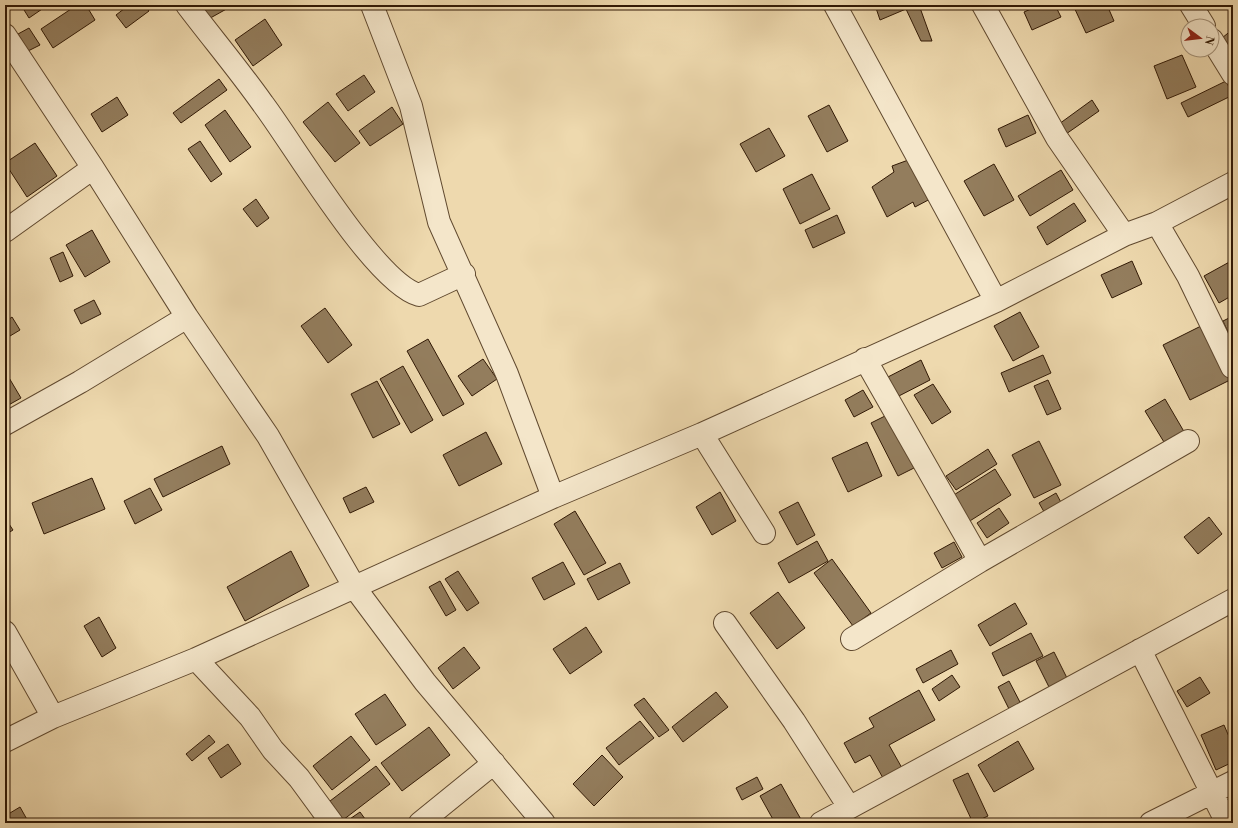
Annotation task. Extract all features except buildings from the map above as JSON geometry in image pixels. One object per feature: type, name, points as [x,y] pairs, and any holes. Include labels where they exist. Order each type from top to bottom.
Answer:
[{"type":"street","points":[[187,5],[263,103],[353,233],[393,280],[406,289],[419,295],[464,274]]},
{"type":"street","points":[[372,5],[411,106],[439,222],[464,274],[507,374],[553,497]]},
{"type":"street","points":[[835,5],[996,300]]},
{"type":"street","points":[[983,5],[1057,138],[1124,235]]},
{"type":"street","points":[[1191,5],[1199,18]]},
{"type":"street","points":[[5,35],[93,168],[187,317],[268,436],[355,588],[425,682],[544,823]]},
{"type":"street","points":[[1220,53],[1233,74]]},
{"type":"street","points":[[5,231],[93,168]]},
{"type":"street","points":[[5,741],[53,717],[196,659],[553,497],[702,434],[996,300],[1124,235],[1157,223],[1233,183]]},
{"type":"street","points":[[1157,223],[1188,276],[1232,368]]},
{"type":"street","points":[[5,424],[80,382],[187,317]]},
{"type":"street","points":[[865,359],[980,561]]},
{"type":"street","points":[[702,434],[764,533]]},
{"type":"street","points":[[852,639],[980,561],[1188,442]]},
{"type":"street","points":[[821,823],[1233,600]]},
{"type":"street","points":[[725,623],[794,722],[849,807]]},
{"type":"street","points":[[5,632],[53,717]]},
{"type":"street","points":[[1140,650],[1227,823]]},
{"type":"street","points":[[196,659],[250,717],[273,750],[299,778],[332,823]]},
{"type":"street","points":[[420,823],[494,763]]},
{"type":"street","points":[[1151,823],[1233,782]]}]
